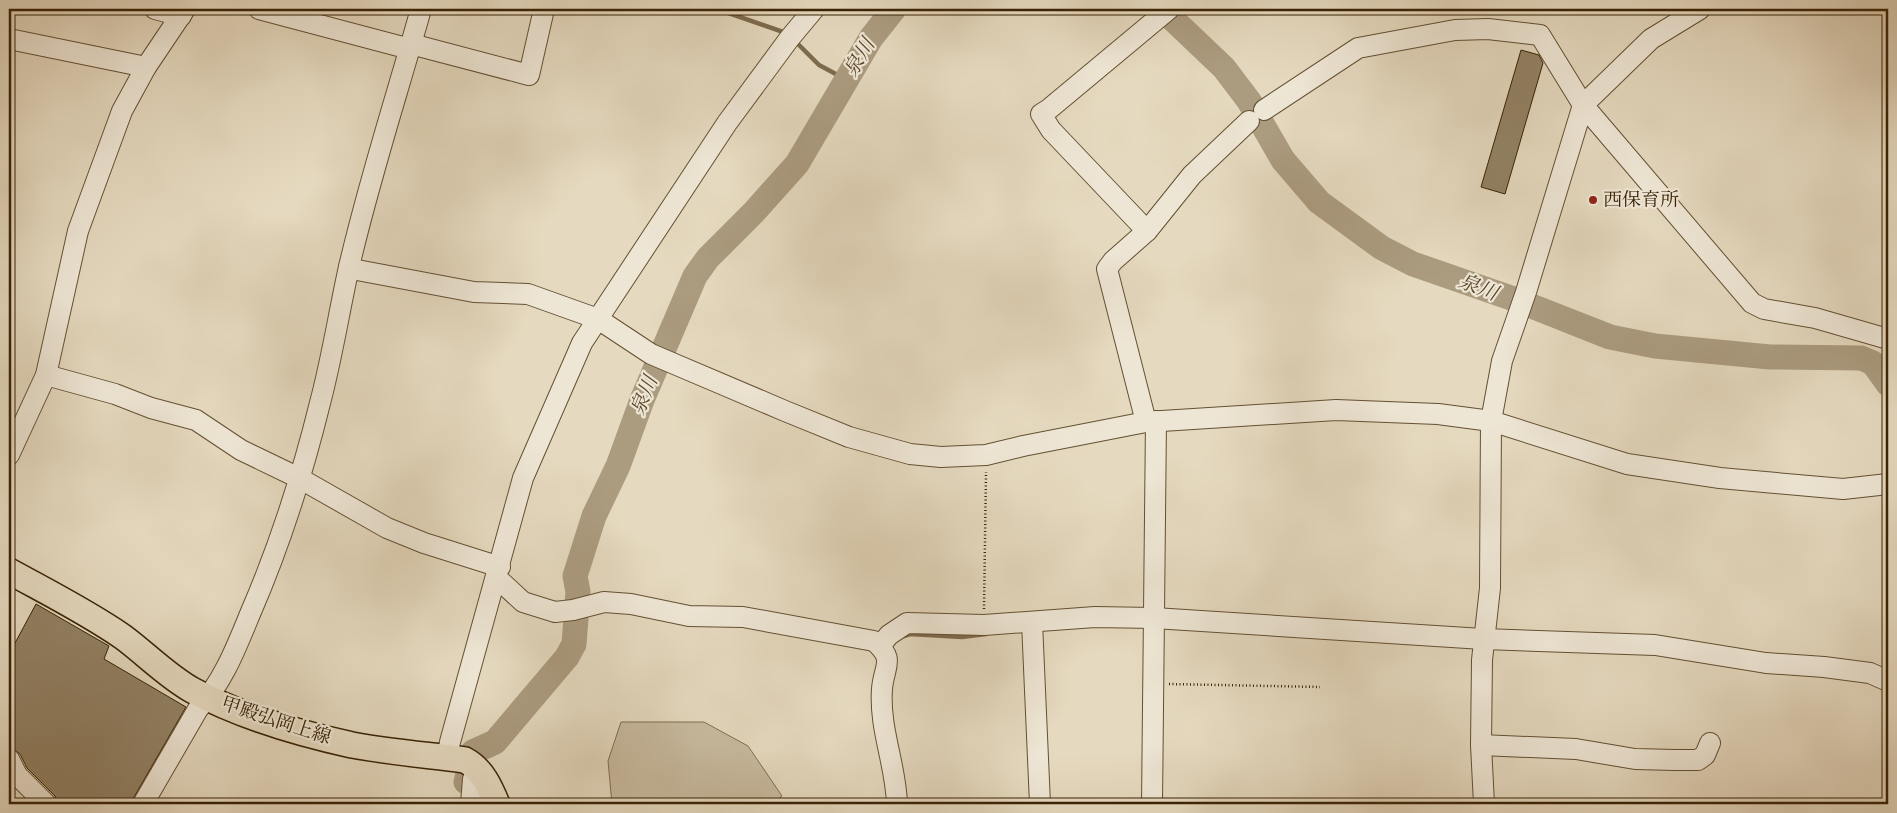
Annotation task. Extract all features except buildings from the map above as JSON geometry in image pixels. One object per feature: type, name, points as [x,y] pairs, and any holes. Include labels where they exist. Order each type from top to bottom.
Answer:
[{"type":"main road","name":"甲殿弘岡上線","points":[[9,570],[82,611],[123,638],[189,688],[229,708],[260,720],[353,745],[466,763]]},
{"type":"main road","points":[[466,763],[491,789],[497,804]]},
{"type":"street","points":[[9,455],[46,375],[78,231],[122,111],[146,67],[183,12],[155,9]]},
{"type":"street","points":[[259,9],[529,75],[544,9]]},
{"type":"street","points":[[143,804],[198,710],[208,698],[230,662],[277,551],[320,403],[349,266],[368,194],[421,9]]},
{"type":"street","points":[[471,804],[474,779],[466,763],[450,742],[524,478],[582,343],[727,123],[791,36],[814,9]]},
{"type":"street","points":[[1484,804],[1482,745],[1483,647],[1490,588],[1491,421],[1502,361],[1520,311],[1584,105],[1651,39],[1700,9]]},
{"type":"street","points":[[1147,230],[1050,130],[1041,114],[1165,12]]},
{"type":"street","points":[[1152,804],[1154,625],[1151,421],[1107,269],[1113,261],[1147,230],[1192,175],[1257,115],[1358,48],[1455,30],[1488,29],[1540,35],[1584,105],[1752,303],[1764,309],[1815,318],[1888,339]]},
{"type":"street","points":[[9,39],[146,67]]},
{"type":"street","points":[[349,266],[357,270],[474,292],[528,294],[598,319],[659,357],[850,436],[910,454],[941,458],[986,455],[1151,421],[1336,410],[1438,414],[1491,421],[1627,464],[1720,478],[1843,489],[1888,484]]},
{"type":"street","points":[[46,375],[115,394],[151,408],[196,420],[241,450],[299,478],[387,528],[498,572],[523,602],[555,612],[578,609],[604,602],[631,604],[689,616],[743,617],[874,641],[883,649],[888,658],[882,690],[884,734],[897,804]]},
{"type":"street","points":[[883,649],[889,635],[907,623],[984,625],[1033,630],[1095,617],[1154,625],[1483,647],[1655,644],[1766,663],[1870,672],[1888,681]]},
{"type":"street","points":[[1033,630],[1040,804]]},
{"type":"street","points":[[1482,745],[1576,750],[1635,759],[1698,760],[1704,755],[1710,744]]},
{"type":"street","points":[[9,759],[17,776],[46,804]]},
{"type":"path","points":[[984,625],[986,455]]},
{"type":"path","points":[[1152,684],[1320,687]]},
{"type":"shaded area","points":[[621,722],[704,722],[748,746],[782,796],[772,804],[612,804],[608,761]]},
{"type":"waterway","points":[[717,9],[786,33]]},
{"type":"waterway","name":"泉川","points":[[466,782],[473,752],[495,742],[567,657],[574,644],[578,592],[575,576],[594,516],[618,466],[642,400],[695,276],[708,258],[754,212],[797,164],[871,38],[894,9]]},
{"type":"waterway","name":"泉川","points":[[1162,9],[1224,68],[1249,101],[1283,160],[1319,202],[1382,248],[1413,264],[1511,298],[1610,337],[1655,346],[1770,357],[1861,358],[1873,363],[1888,384]]},
{"type":"waterway","points":[[794,40],[819,65],[847,80]]},
{"type":"waterway","points":[[904,636],[910,634],[962,637],[986,634]]},
{"type":"place","name":"西保育所","points":[[1593,200]]}]
